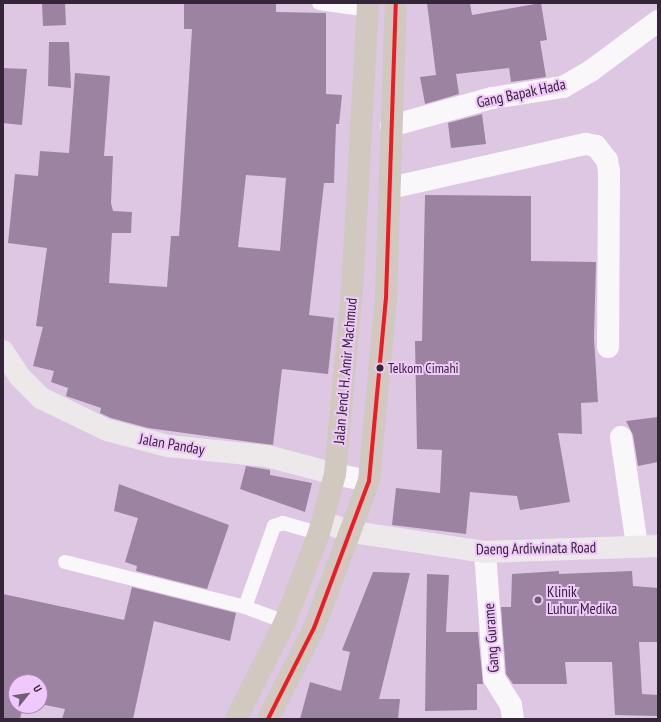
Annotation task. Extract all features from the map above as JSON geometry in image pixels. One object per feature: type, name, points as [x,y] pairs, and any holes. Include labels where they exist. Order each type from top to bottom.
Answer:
[{"type":"highway","points":[[268,719],[314,628],[353,532],[369,481],[386,298],[396,3]]},
{"type":"highway","name":"Jalan Jend. H. Amir Machmud","points":[[236,719],[284,622],[320,528],[335,474],[352,291],[368,7]]},
{"type":"street","name":"Gang Bapak Hada","points":[[391,126],[492,98],[563,87],[592,70],[658,21]]},
{"type":"street","points":[[390,188],[586,144],[596,146],[607,160],[608,170],[608,347]]},
{"type":"street","name":"Jalan Panday","points":[[3,351],[20,378],[41,398],[107,430],[168,446],[267,456],[335,474],[369,481]]},
{"type":"street","points":[[621,437],[648,546]]},
{"type":"street","name":"Daeng Ardiwinata Road","points":[[320,528],[485,552],[648,546]]},
{"type":"street","name":"Gang Gurame","points":[[485,552],[494,678],[511,706],[513,719]]},
{"type":"lane","points":[[319,3],[368,7]]},
{"type":"lane","points":[[245,607],[274,526],[283,523],[320,528]]},
{"type":"lane","points":[[65,562],[245,607],[284,622]]},
{"type":"building","points":[[42,3],[65,3],[66,25],[43,26]]},
{"type":"building","points":[[184,3],[276,3],[276,12],[326,13],[326,94],[342,95],[339,124],[336,124],[334,183],[324,183],[309,315],[334,318],[328,374],[282,369],[273,445],[148,428],[111,418],[100,413],[101,408],[66,396],[68,388],[51,382],[54,371],[33,366],[43,327],[36,326],[47,248],[8,243],[15,174],[38,176],[40,151],[69,153],[75,73],[110,76],[104,156],[113,156],[111,203],[113,211],[132,212],[131,233],[112,233],[109,283],[167,287],[171,236],[179,236],[182,193],[192,29],[184,29]],"holes":[[[246,175],[286,178],[280,251],[238,247]]]},
{"type":"building","points":[[427,3],[470,3],[472,15],[541,3],[547,40],[540,41],[546,77],[511,82],[509,68],[456,74],[459,94],[425,104],[420,77],[436,75]]},
{"type":"building","points":[[49,42],[69,42],[71,88],[48,86]]},
{"type":"building","points":[[3,68],[27,69],[22,125],[3,123]]},
{"type":"building","points":[[482,114],[486,144],[451,148],[448,123]]},
{"type":"building","points":[[425,195],[531,196],[531,261],[596,262],[594,338],[598,402],[581,403],[582,434],[558,433],[570,502],[520,510],[517,496],[470,492],[466,534],[392,525],[396,488],[440,493],[442,450],[417,449],[415,341],[422,341]]},
{"type":"building","points":[[658,417],[658,462],[638,466],[633,435],[626,421]]},
{"type":"building","points":[[246,466],[270,470],[270,475],[312,483],[305,512],[240,489]]},
{"type":"building","points":[[119,484],[229,525],[207,589],[136,571],[137,566],[125,562],[138,518],[114,511]]},
{"type":"building","points":[[559,571],[559,574],[632,571],[633,586],[658,588],[658,642],[639,642],[642,694],[658,695],[658,716],[615,715],[612,662],[565,662],[567,684],[513,684],[506,674],[501,607],[511,607],[512,574]]},
{"type":"building","points":[[373,572],[410,573],[379,699],[400,699],[398,719],[300,719],[310,682],[341,691],[350,652],[342,650]]},
{"type":"building","points":[[427,574],[449,575],[446,632],[478,632],[483,684],[477,684],[477,710],[425,711]]},
{"type":"building","points":[[132,587],[236,613],[230,641],[154,621],[133,719],[62,719],[65,709],[48,706],[48,674],[8,674],[8,714],[21,714],[20,719],[3,719],[3,594],[124,620]]},
{"type":"transit line","points":[[268,719],[314,628],[369,481],[386,298],[396,3]]},
{"type":"place","name":"Telkom Cimahi","points":[[380,368]]},
{"type":"place","name":"Klinik Luhur Medika","points":[[538,600]]}]
